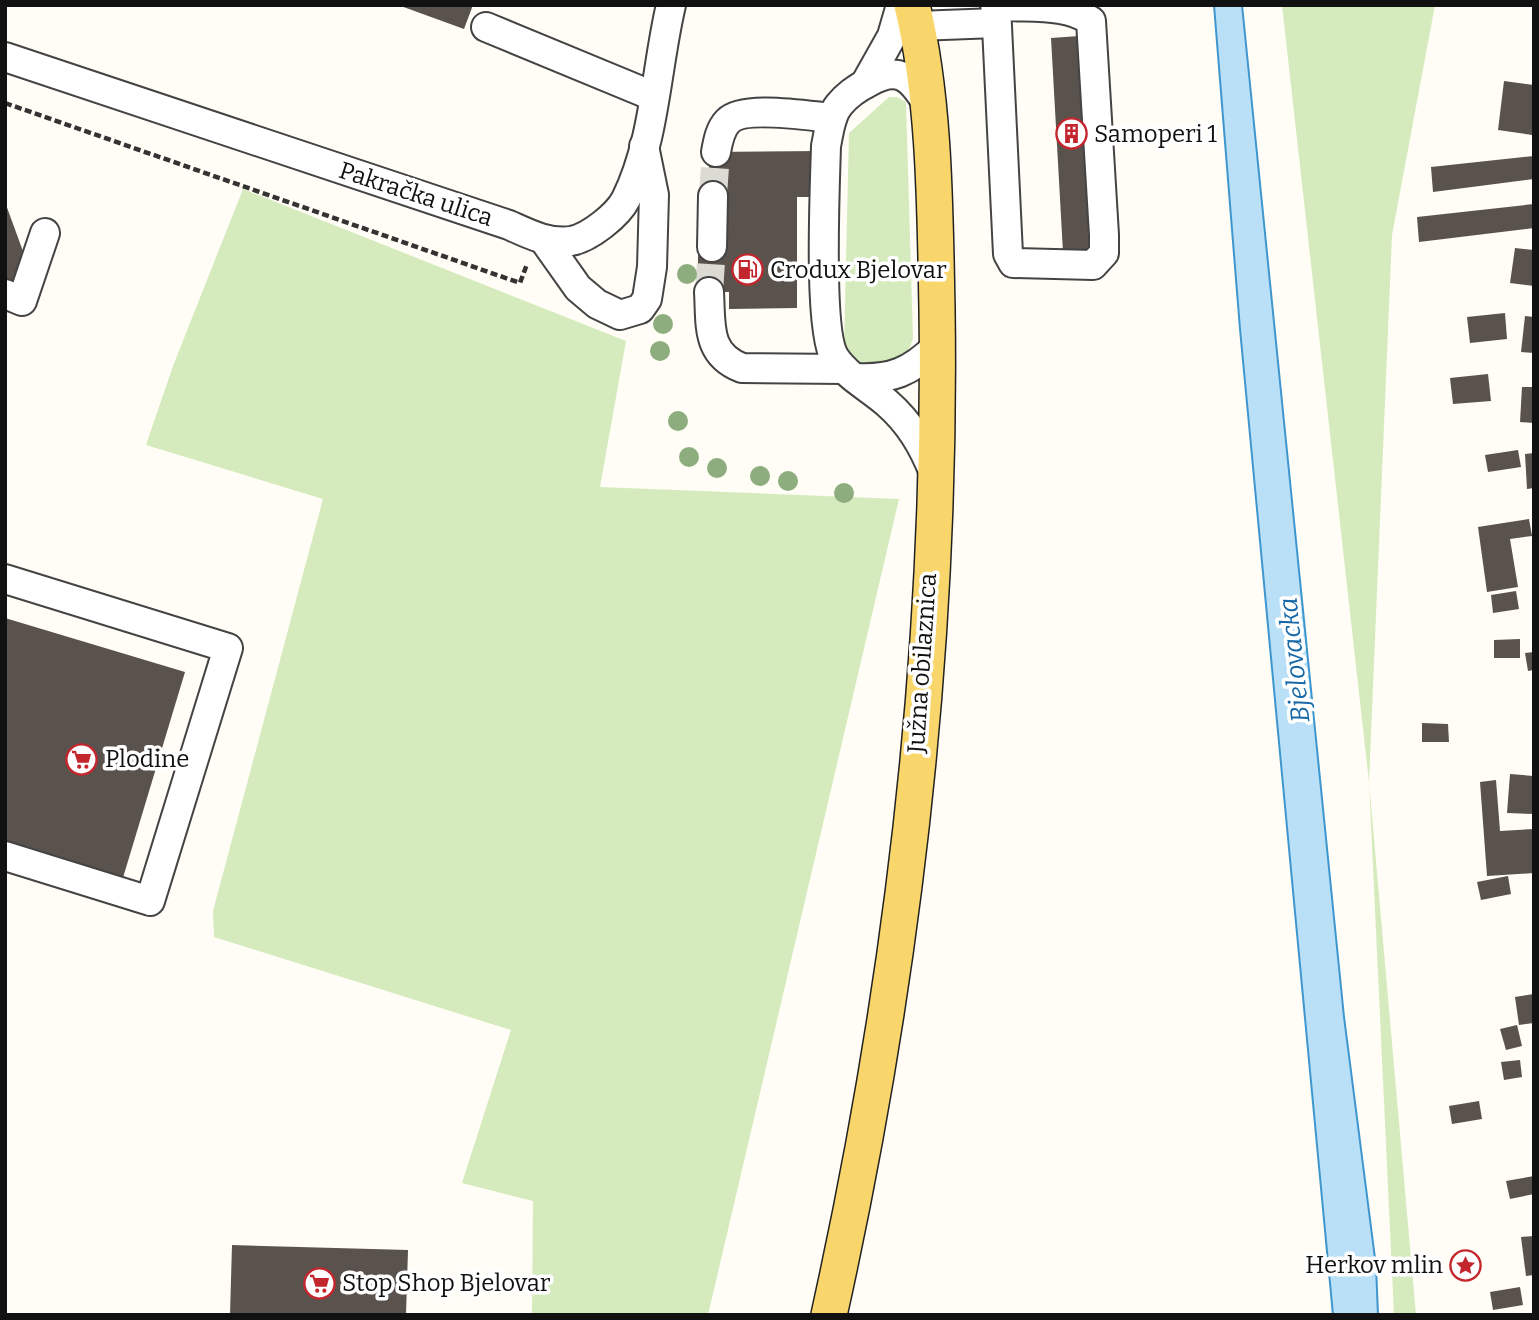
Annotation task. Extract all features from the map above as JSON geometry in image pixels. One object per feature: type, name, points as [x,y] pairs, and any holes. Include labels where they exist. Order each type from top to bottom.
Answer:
[{"type":"main road","name":"Južna obilaznica","points":[[829,1315],[863,1162],[896,949],[926,650],[937,346],[935,215],[926,102],[910,12]]},
{"type":"street","name":"Pakračka ulica","points":[[5,57],[496,221],[537,247],[573,241],[598,228],[625,202],[644,144],[671,5]]},
{"type":"street","points":[[865,84],[892,36],[910,12],[1066,10],[1080,13],[1091,21],[1104,235],[1104,253],[1093,265],[1025,265],[1013,263],[1008,254],[996,11]]},
{"type":"street","points":[[486,27],[653,96]]},
{"type":"street","points":[[926,102],[916,85],[895,74],[883,74],[838,105],[832,118],[826,146],[826,318],[833,355],[850,374],[905,421],[922,442],[934,473]]},
{"type":"street","points":[[716,152],[719,136],[729,120],[744,112],[832,118]]},
{"type":"street","points":[[537,247],[597,304],[620,315],[640,309],[647,299],[652,267],[654,195],[644,144]]},
{"type":"street","points":[[712,247],[713,196]]},
{"type":"street","points":[[5,294],[22,301],[44,233]]},
{"type":"street","points":[[709,292],[712,335],[718,353],[730,363],[742,368],[850,374],[880,379],[903,374],[937,346]]},
{"type":"street","points":[[5,579],[228,648],[150,901],[5,856]]},
{"type":"path","points":[[5,103],[520,282],[537,247]]},
{"type":"green space","points":[[1282,5],[1435,5],[1392,235],[1369,782]]},
{"type":"green space","points":[[889,97],[897,97],[906,102],[913,338],[906,358],[896,369],[860,367],[844,349],[849,133]]},
{"type":"green space","points":[[243,189],[626,341],[600,487],[899,499],[708,1315],[532,1315],[533,1201],[462,1183],[511,1030],[214,937],[213,911],[323,499],[146,445],[173,366]]},
{"type":"green space","points":[[1369,782],[1416,1315],[1394,1315]]},
{"type":"water","name":"Bjelovacka","points":[[1214,5],[1242,5],[1344,1017],[1376,1266],[1378,1315],[1333,1315],[1240,329]]},
{"type":"building","points":[[398,5],[473,5],[464,29]]},
{"type":"building","name":"Samoperi 1","points":[[1079,36],[1091,251],[1063,252],[1051,38]]},
{"type":"building","points":[[1504,81],[1534,85],[1532,135],[1498,130]]},
{"type":"building","points":[[821,151],[822,197],[797,197],[797,308],[729,309],[729,292],[698,292],[698,247],[728,247],[728,196],[709,196],[709,152]]},
{"type":"building","points":[[1534,156],[1534,179],[1433,192],[1431,167]]},
{"type":"building","points":[[5,202],[28,265],[17,292],[5,287]]},
{"type":"building","points":[[1534,204],[1534,228],[1419,242],[1417,217]]},
{"type":"building","points":[[1515,248],[1534,250],[1534,286],[1510,283]]},
{"type":"building","points":[[1505,313],[1507,339],[1470,343],[1467,317]]},
{"type":"building","points":[[1525,316],[1534,317],[1534,353],[1521,352]]},
{"type":"building","points":[[1488,374],[1491,401],[1453,404],[1450,378]]},
{"type":"building","points":[[1522,387],[1534,387],[1534,423],[1520,422]]},
{"type":"building","points":[[1518,450],[1521,467],[1488,472],[1485,455]]},
{"type":"building","points":[[1534,453],[1534,488],[1527,489],[1525,454]]},
{"type":"building","points":[[1529,519],[1532,536],[1510,539],[1518,587],[1487,592],[1478,527]]},
{"type":"building","points":[[1516,591],[1519,609],[1493,613],[1491,595]]},
{"type":"building","name":"Plodine","points":[[5,618],[185,672],[122,881],[5,846]]},
{"type":"building","points":[[1520,639],[1520,658],[1494,658],[1494,640]]},
{"type":"building","points":[[1534,652],[1534,670],[1528,671],[1525,653]]},
{"type":"building","points":[[1422,723],[1448,724],[1449,742],[1422,742]]},
{"type":"building","points":[[1510,774],[1534,776],[1534,814],[1507,813]]},
{"type":"building","points":[[1496,780],[1500,831],[1534,829],[1534,873],[1487,876],[1480,782]]},
{"type":"building","points":[[1508,876],[1511,894],[1481,900],[1477,882]]},
{"type":"building","points":[[1534,994],[1534,1023],[1519,1025],[1515,997]]},
{"type":"building","points":[[1517,1025],[1522,1046],[1506,1050],[1500,1029]]},
{"type":"building","points":[[1520,1060],[1522,1077],[1504,1080],[1501,1062]]},
{"type":"building","points":[[1479,1101],[1482,1119],[1452,1124],[1449,1106]]},
{"type":"building","points":[[1534,1176],[1534,1194],[1510,1199],[1506,1181]]},
{"type":"building","points":[[1534,1236],[1534,1275],[1526,1276],[1521,1237]]},
{"type":"building","name":"Stop Shop Bjelovar","points":[[232,1245],[408,1250],[406,1315],[230,1315]]},
{"type":"building","points":[[1520,1287],[1523,1305],[1493,1310],[1490,1292]]},
{"type":"tunnel","points":[[713,196],[716,152]]},
{"type":"tunnel","points":[[709,292],[712,247]]},
{"type":"place","name":"Samoperi 1","points":[[1071,134]]},
{"type":"place","name":"Crodux Bjelovar","points":[[747,270]]},
{"type":"place","name":"Plodine","points":[[82,759]]},
{"type":"place","name":"Herkov mlin","points":[[1466,1265]]},
{"type":"place","name":"Stop Shop Bjelovar","points":[[319,1283]]}]
